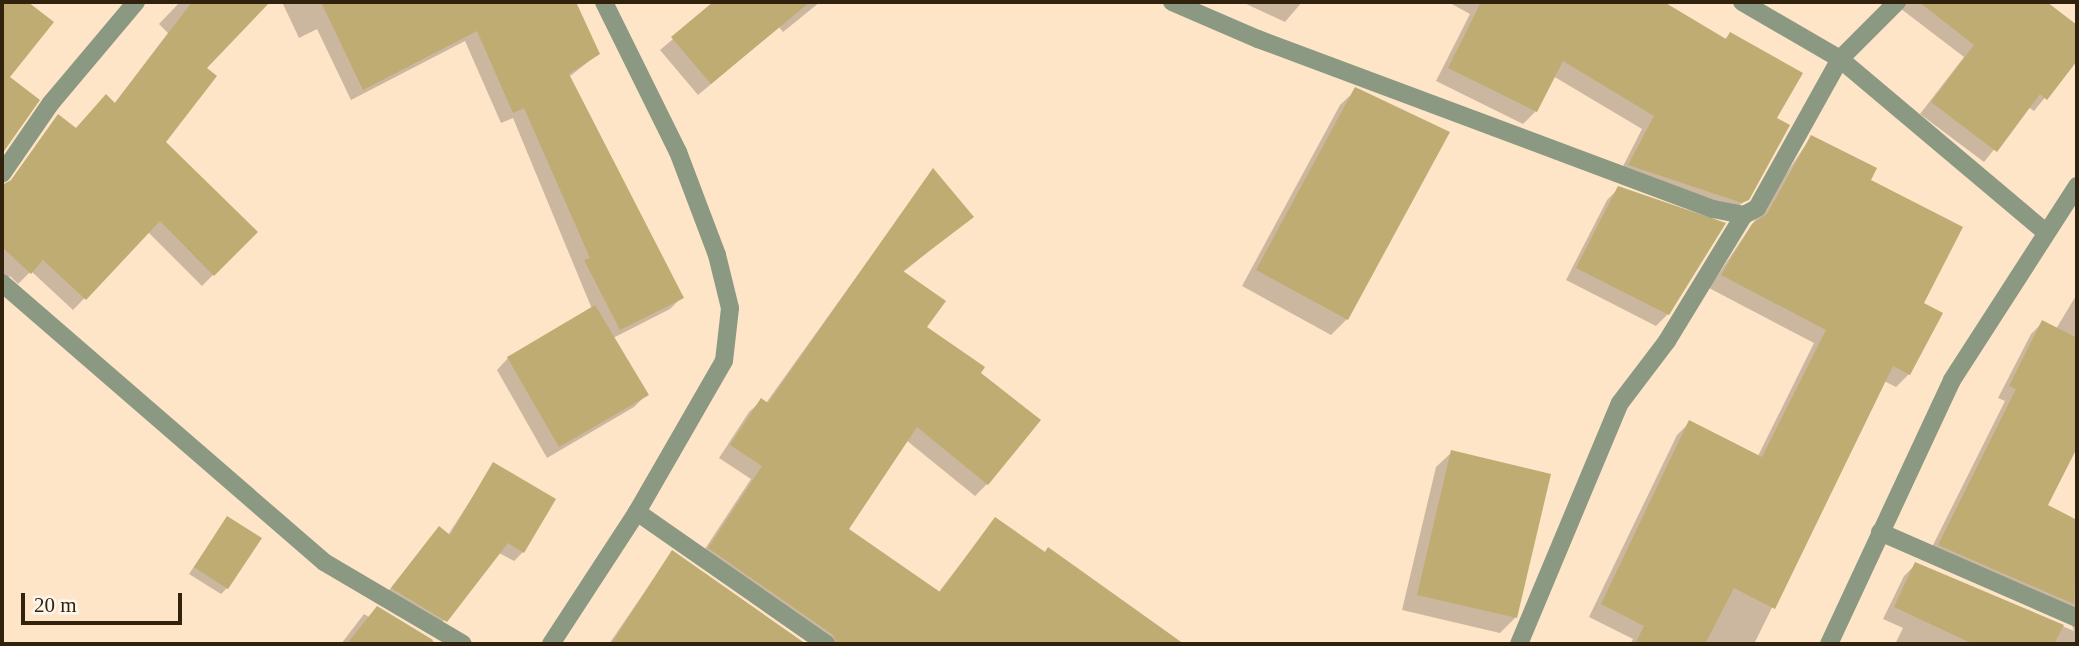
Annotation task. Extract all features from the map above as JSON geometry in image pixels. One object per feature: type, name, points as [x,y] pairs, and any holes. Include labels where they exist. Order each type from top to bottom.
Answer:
[{"type":"street","points":[[2,174],[51,103],[136,2]]},
{"type":"street","points":[[551,644],[637,512],[724,361],[730,308],[717,255],[678,152],[604,2]]},
{"type":"street","points":[[1172,2],[1297,54],[1713,209],[1744,215]]},
{"type":"street","points":[[1742,2],[1840,59],[2044,231]]},
{"type":"street","points":[[1519,644],[1620,403],[1667,341],[1744,215],[1757,208],[1840,59],[1896,2]]},
{"type":"street","points":[[1829,644],[1952,380],[2044,231],[2077,186]]},
{"type":"street","points":[[2,283],[324,562],[463,644]]},
{"type":"street","points":[[637,512],[826,644]]},
{"type":"street","points":[[1880,532],[2077,618]]},
{"type":"building","points":[[2,2],[28,2],[54,22],[10,77],[40,100],[2,154]]},
{"type":"building","points":[[192,2],[270,2],[207,68],[217,76],[166,142],[258,232],[214,276],[160,221],[86,300],[43,260],[31,274],[2,247],[2,185],[11,180],[58,114],[76,128],[106,94],[115,103]]},
{"type":"building","points":[[321,2],[576,2],[600,54],[569,74],[684,298],[620,330],[584,260],[590,258],[524,108],[513,113],[477,31],[363,90]]},
{"type":"building","points":[[713,2],[810,2],[711,84],[671,37]]},
{"type":"building","points":[[1481,2],[1664,2],[1726,39],[1730,32],[1803,73],[1777,118],[1790,125],[1749,200],[1742,203],[1628,165],[1654,116],[1563,61],[1537,112],[1448,68]]},
{"type":"building","points":[[1919,2],[2047,2],[2077,25],[2077,61],[2047,100],[2040,94],[1997,152],[1931,102],[1974,45]]},
{"type":"building","points":[[1355,87],[1450,132],[1348,320],[1256,270]]},
{"type":"building","points":[[1811,135],[1877,168],[1871,180],[1963,227],[1924,303],[1943,313],[1910,375],[1893,366],[1775,609],[1734,588],[1705,644],[1635,644],[1644,626],[1601,604],[1689,420],[1762,457],[1826,330],[1721,275],[1752,224],[1767,214]]},
{"type":"building","points":[[933,168],[974,217],[903,271],[946,301],[927,327],[985,367],[981,373],[1041,420],[988,485],[917,427],[849,529],[940,592],[995,517],[1045,552],[1048,547],[1184,644],[837,644],[833,635],[708,548],[762,466],[730,445],[761,398],[768,403]]},
{"type":"building","points":[[1618,186],[1726,223],[1669,315],[1576,268]]},
{"type":"building","points":[[595,305],[649,395],[559,447],[507,357]]},
{"type":"building","points":[[2042,320],[2077,338],[2077,448],[2048,505],[2077,520],[2074,604],[1938,545],[2016,389],[2009,386]]},
{"type":"building","points":[[1451,450],[1551,474],[1517,618],[1417,595]]},
{"type":"building","points":[[493,462],[556,499],[524,553],[508,543],[447,622],[391,588],[439,526],[450,535]]},
{"type":"building","points":[[227,516],[262,538],[228,589],[194,567]]},
{"type":"building","points":[[672,550],[806,644],[611,644]]},
{"type":"building","points":[[1915,562],[2064,625],[2054,644],[1973,644],[1894,607]]},
{"type":"building","points":[[377,606],[433,640],[430,644],[347,644]]}]
